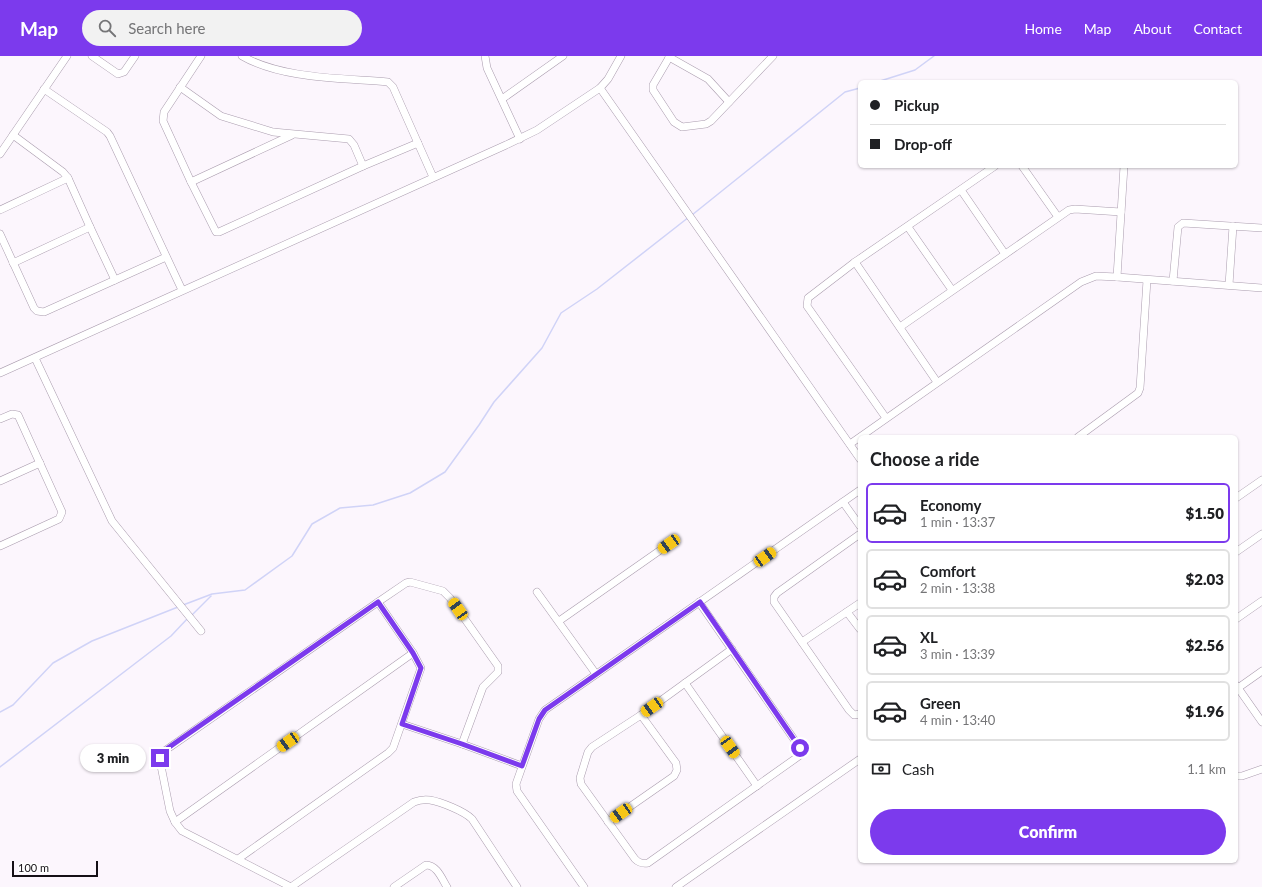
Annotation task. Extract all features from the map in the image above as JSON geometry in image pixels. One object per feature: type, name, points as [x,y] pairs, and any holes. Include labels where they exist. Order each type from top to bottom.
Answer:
[{"type":"street","points":[[0,154],[67,56]]},
{"type":"street","points":[[92,56],[118,74],[124,72],[135,56]]},
{"type":"street","points":[[201,56],[164,112],[163,121],[190,182],[215,230],[219,232],[363,166],[418,143]]},
{"type":"street","points":[[242,56],[264,66],[293,74],[388,82],[393,86],[433,177]]},
{"type":"street","points":[[485,56],[487,68],[520,139]]},
{"type":"street","points":[[0,373],[520,139],[537,130],[600,88],[608,78],[621,56]]},
{"type":"street","points":[[729,102],[708,79],[669,56],[653,85],[653,90],[678,125],[682,127],[708,123],[729,102],[769,57]]},
{"type":"street","points":[[502,99],[561,57]]},
{"type":"street","points":[[180,87],[224,117],[273,132],[349,139],[354,145],[363,166]]},
{"type":"street","points":[[600,88],[858,456]]},
{"type":"street","points":[[44,89],[107,132],[110,136],[182,290]]},
{"type":"street","points":[[190,182],[294,134]]},
{"type":"street","points":[[13,135],[59,167],[68,178],[115,280]]},
{"type":"street","points":[[886,418],[807,306],[808,298],[855,262],[992,168]]},
{"type":"street","points":[[1023,168],[1058,217]]},
{"type":"street","points":[[1117,276],[1124,168]]},
{"type":"street","points":[[0,210],[68,178]]},
{"type":"street","points":[[961,190],[1005,254]]},
{"type":"street","points":[[900,327],[1069,210],[1075,209],[1121,212]]},
{"type":"street","points":[[1173,281],[1178,227],[1183,222],[1262,228]]},
{"type":"street","points":[[1229,285],[1233,226]]},
{"type":"street","points":[[908,227],[952,290]]},
{"type":"street","points":[[13,263],[90,228]]},
{"type":"street","points":[[0,234],[34,308],[37,311],[44,312],[166,257]]},
{"type":"street","points":[[855,262],[938,382]]},
{"type":"street","points":[[862,435],[1081,282],[1096,276],[1117,276],[1147,280],[1262,288]]},
{"type":"street","points":[[1081,435],[1138,393],[1140,388],[1147,280]]},
{"type":"street","points":[[35,358],[112,521],[202,631]]},
{"type":"street","points":[[0,419],[12,414],[18,415],[61,510],[61,517],[59,519],[0,546]]},
{"type":"street","points":[[850,444],[858,438]]},
{"type":"street","points":[[0,481],[40,463]]},
{"type":"street","points":[[1238,497],[1262,480]]},
{"type":"street","points":[[584,887],[517,791],[516,784],[542,714],[596,674],[858,491]]},
{"type":"street","points":[[843,502],[858,523]]},
{"type":"street","points":[[1238,551],[1262,534]]},
{"type":"street","points":[[858,535],[776,593],[774,597],[774,602],[849,710],[854,715],[858,714]]},
{"type":"street","points":[[558,621],[669,544]]},
{"type":"street","points":[[462,744],[483,687],[498,672],[498,666],[450,598],[443,591],[410,582],[406,583],[378,602],[163,752],[160,761],[170,811],[175,822],[182,831],[291,887],[414,802],[421,800],[430,800],[466,813],[472,819],[517,887]]},
{"type":"street","points":[[537,592],[596,674]]},
{"type":"street","points":[[238,859],[393,748],[421,668],[413,653],[378,602]]},
{"type":"street","points":[[700,602],[801,751],[799,756],[648,863],[643,864],[638,862],[581,784],[580,778],[588,752],[592,747],[732,650]]},
{"type":"street","points":[[802,642],[858,604]]},
{"type":"street","points":[[1238,618],[1261,605]]},
{"type":"street","points":[[847,612],[858,626]]},
{"type":"street","points":[[175,822],[413,653]]},
{"type":"street","points":[[1238,686],[1262,671]]},
{"type":"street","points":[[685,683],[757,786]]},
{"type":"street","points":[[1238,688],[1262,720]]},
{"type":"street","points":[[608,822],[674,776],[677,770],[676,763],[641,714]]},
{"type":"street","points":[[402,724],[522,766]]},
{"type":"street","points":[[676,887],[858,760]]},
{"type":"street","points":[[1238,776],[1262,769]]},
{"type":"street","points":[[394,887],[426,865],[430,865],[434,868],[447,887]]},
{"type":"waterway","points":[[883,80],[915,70],[934,56]]},
{"type":"waterway","points":[[692,215],[845,92],[858,89]]},
{"type":"waterway","points":[[183,605],[212,594],[245,590],[292,556],[312,524],[340,508],[373,505],[410,493],[445,472],[494,402],[542,348],[561,313],[597,289],[689,217]]},
{"type":"waterway","points":[[191,616],[211,596]]},
{"type":"waterway","points":[[0,712],[13,705],[53,663],[92,641],[178,607]]},
{"type":"waterway","points":[[0,767],[171,636],[188,618]]},
{"type":"route","points":[[160,758],[165,750],[378,602],[420,663],[421,668],[420,675],[402,724],[522,766],[539,719],[545,710],[700,602],[800,748]]}]
